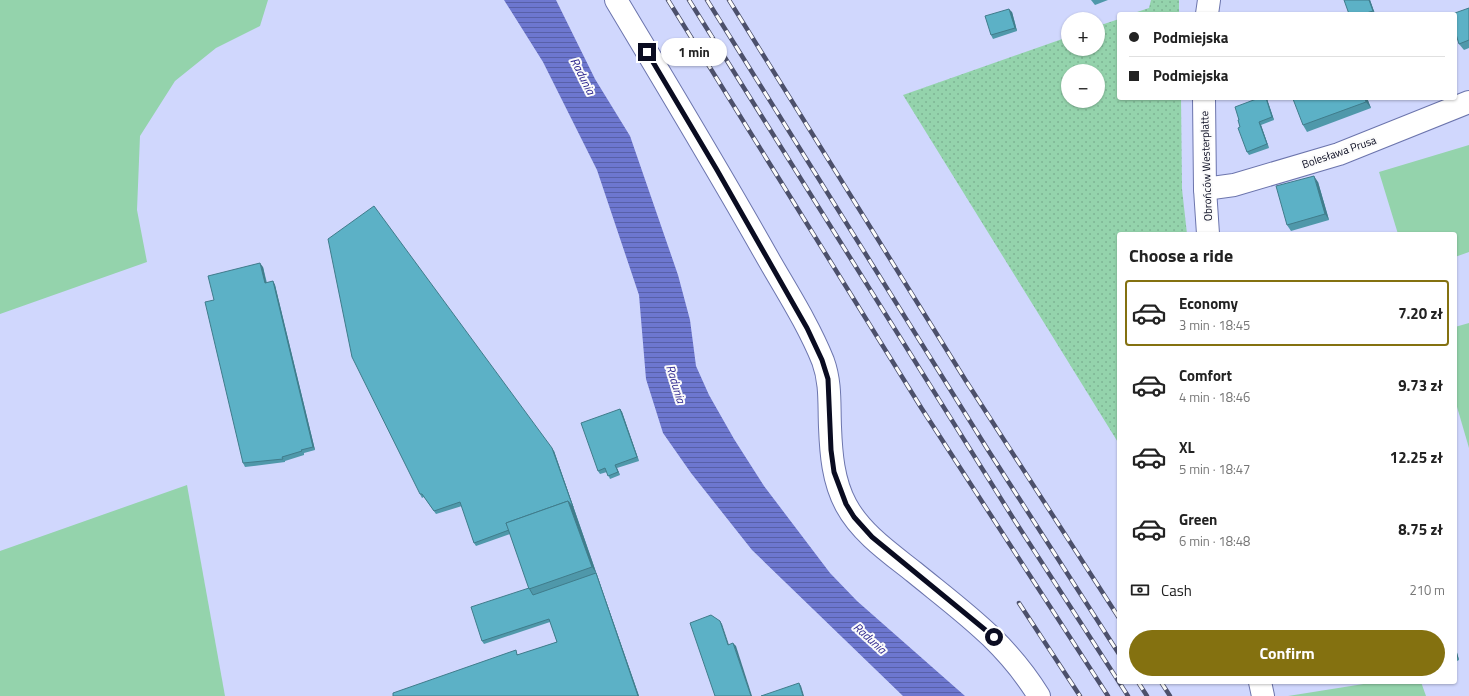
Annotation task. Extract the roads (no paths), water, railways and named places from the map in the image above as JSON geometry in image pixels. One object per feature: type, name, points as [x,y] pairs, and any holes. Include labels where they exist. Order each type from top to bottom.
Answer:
[{"type":"street","points":[[616,0],[710,157],[807,328],[822,360],[829,385],[831,450],[834,472],[846,504],[854,517],[872,537],[994,637],[1022,670],[1038,696]]},
{"type":"street","points":[[1207,12],[1209,0]]},
{"type":"street","name":"Obrońców Westerplatte","points":[[1204,100],[1205,189],[1208,232]]},
{"type":"street","name":"Bolesława Prusa","points":[[1205,189],[1234,185],[1339,154],[1469,102]]},
{"type":"street","points":[[1260,684],[1263,696]]},
{"type":"water","name":"Radunia","points":[[504,0],[556,0],[595,79],[630,136],[678,275],[690,320],[696,366],[709,395],[734,439],[764,486],[830,573],[857,601],[965,696],[903,696],[752,550],[691,473],[663,433],[646,379],[639,295],[597,170],[543,62]]},
{"type":"railway","points":[[668,0],[922,409],[1108,696]]},
{"type":"railway","points":[[689,0],[1013,518],[1117,679]]},
{"type":"railway","points":[[707,0],[988,450],[1117,651]]},
{"type":"railway","points":[[729,0],[966,381],[1117,615]]},
{"type":"railway","points":[[1019,603],[1080,696]]},
{"type":"railway","points":[[1120,684],[1128,696]]},
{"type":"railway","points":[[1139,684],[1147,696]]},
{"type":"railway","points":[[1162,684],[1170,696]]}]
